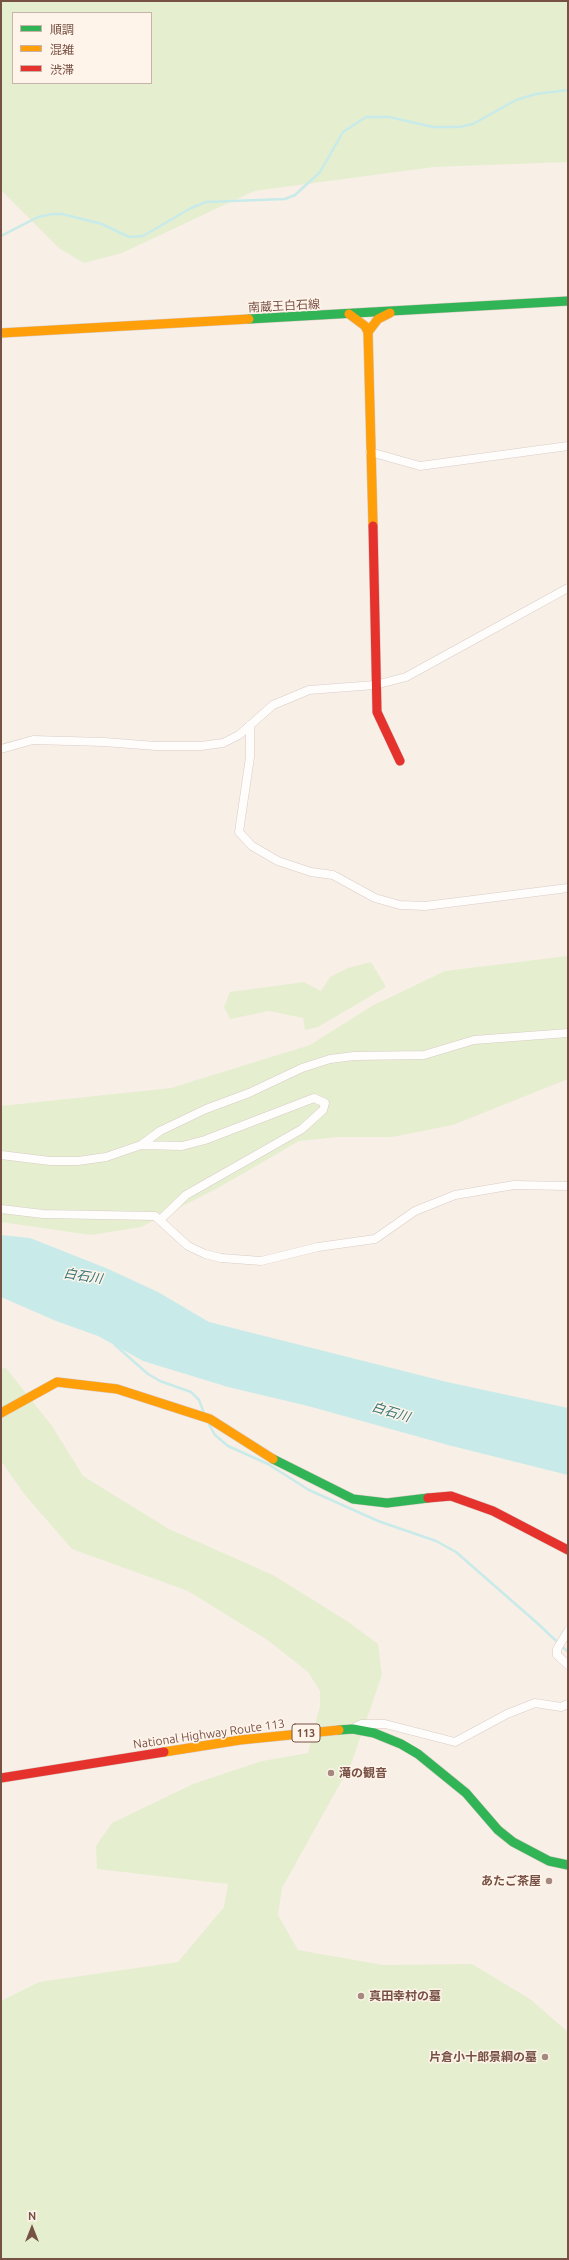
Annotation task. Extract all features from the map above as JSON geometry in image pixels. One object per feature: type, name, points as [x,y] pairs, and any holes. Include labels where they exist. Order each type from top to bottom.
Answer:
[{"type":"main road","name":"南蔵王白石線","points":[[1,333],[568,301]]},
{"type":"main road","points":[[368,332],[378,319],[393,312]]},
{"type":"main road","points":[[349,314],[365,326],[368,332],[375,685],[377,712],[400,761]]},
{"type":"main road","points":[[1,1413],[57,1382],[117,1389],[206,1417],[255,1449],[294,1471],[353,1499],[387,1503],[439,1496],[457,1497],[493,1511],[568,1550]]},
{"type":"main road","name":"National Highway Route 113","points":[[1,1778],[240,1740],[353,1729],[374,1733],[401,1744],[418,1754],[466,1793],[498,1830],[513,1842],[542,1858],[568,1865]]},
{"type":"street","points":[[370,452],[420,466],[568,446]]},
{"type":"street","points":[[1,749],[33,740],[104,742],[156,746],[208,745],[234,738],[273,705],[309,690],[375,685],[406,677],[568,588]]},
{"type":"street","points":[[250,724],[250,757],[239,832],[252,846],[278,862],[311,872],[333,875],[375,898],[400,905],[425,906],[568,888]]},
{"type":"street","points":[[1,1155],[50,1161],[78,1161],[106,1157],[141,1145],[160,1131],[206,1109],[249,1093],[302,1068],[330,1059],[354,1056],[424,1055],[474,1040],[568,1033]]},
{"type":"street","points":[[141,1145],[189,1145],[314,1098],[325,1103],[325,1108],[318,1116],[302,1129],[186,1195],[161,1219]]},
{"type":"street","points":[[1,1209],[44,1214],[155,1216],[161,1219],[188,1246],[205,1254],[222,1258],[261,1261],[318,1247],[375,1239],[416,1211],[456,1195],[514,1185],[568,1186]]},
{"type":"street","points":[[568,1631],[557,1649],[557,1654],[568,1665]]},
{"type":"street","points":[[353,1729],[361,1724],[385,1724],[455,1742],[507,1714],[535,1703],[561,1707],[568,1704]]},
{"type":"green space","points":[[1,1],[568,1],[568,162],[434,167],[254,191],[122,253],[84,263],[60,249],[1,190]]},
{"type":"green space","points":[[568,956],[568,1079],[453,1125],[392,1137],[338,1137],[299,1141],[218,1188],[141,1227],[91,1235],[1,1222],[1,1106],[171,1088],[310,1045],[372,1006],[445,971]]},
{"type":"green space","points":[[371,962],[386,987],[318,1027],[305,1030],[303,1018],[269,1011],[230,1019],[224,1007],[230,992],[304,982],[321,991],[330,977],[348,968]]},
{"type":"green space","points":[[6,1368],[52,1426],[83,1476],[169,1529],[273,1575],[347,1621],[378,1644],[382,1675],[351,1764],[282,1888],[278,1915],[298,1950],[383,1965],[472,1964],[530,1999],[568,2032],[568,2259],[1,2259],[1,2001],[39,1982],[178,1962],[224,1907],[228,1884],[97,1869],[96,1846],[112,1823],[193,1784],[262,1761],[308,1753],[320,1706],[320,1691],[308,1672],[269,1641],[188,1591],[72,1549],[25,1495],[1,1461],[1,1369]]},
{"type":"water","name":"白石川","points":[[1,1235],[30,1238],[106,1268],[158,1292],[209,1322],[447,1382],[568,1408],[568,1475],[448,1445],[308,1406],[228,1387],[143,1361],[98,1336],[56,1321],[1,1297]]},
{"type":"waterway","points":[[1,236],[38,217],[53,214],[62,214],[102,224],[129,237],[143,236],[191,208],[206,202],[285,199],[295,195],[320,172],[343,132],[366,117],[389,117],[433,127],[459,127],[473,124],[516,100],[536,94],[568,90]]},
{"type":"waterway","points":[[115,1345],[148,1374],[160,1381],[191,1392],[199,1400],[204,1413]]},
{"type":"waterway","points":[[207,1421],[215,1435],[228,1446],[268,1464],[309,1490],[378,1521],[436,1541],[456,1552],[568,1652]]},
{"type":"traffic: fast","points":[[249,319],[568,301]]},
{"type":"traffic: fast","points":[[273,1459],[353,1499],[387,1503],[428,1498]]},
{"type":"traffic: fast","points":[[339,1730],[353,1729],[374,1733],[401,1744],[418,1754],[466,1793],[498,1830],[513,1842],[549,1861],[568,1865]]},
{"type":"traffic: slow","points":[[368,332],[378,319],[390,313]]},
{"type":"traffic: slow","points":[[349,314],[365,326],[368,332],[373,526]]},
{"type":"traffic: slow","points":[[1,333],[249,319]]},
{"type":"traffic: slow","points":[[1,1413],[57,1382],[117,1389],[210,1419],[273,1459]]},
{"type":"traffic: slow","points":[[164,1752],[240,1740],[339,1730]]},
{"type":"traffic: jam","points":[[373,526],[377,712],[400,761]]},
{"type":"traffic: jam","points":[[428,1498],[451,1496],[493,1511],[568,1550]]},
{"type":"traffic: jam","points":[[1,1778],[164,1752]]},
{"type":"place","name":"滝の観音","points":[[331,1773]]},
{"type":"place","name":"あたご茶屋","points":[[549,1881]]},
{"type":"place","name":"真田幸村の墓","points":[[361,1996]]},
{"type":"place","name":"片倉小十郎景綱の墓","points":[[545,2057]]}]
